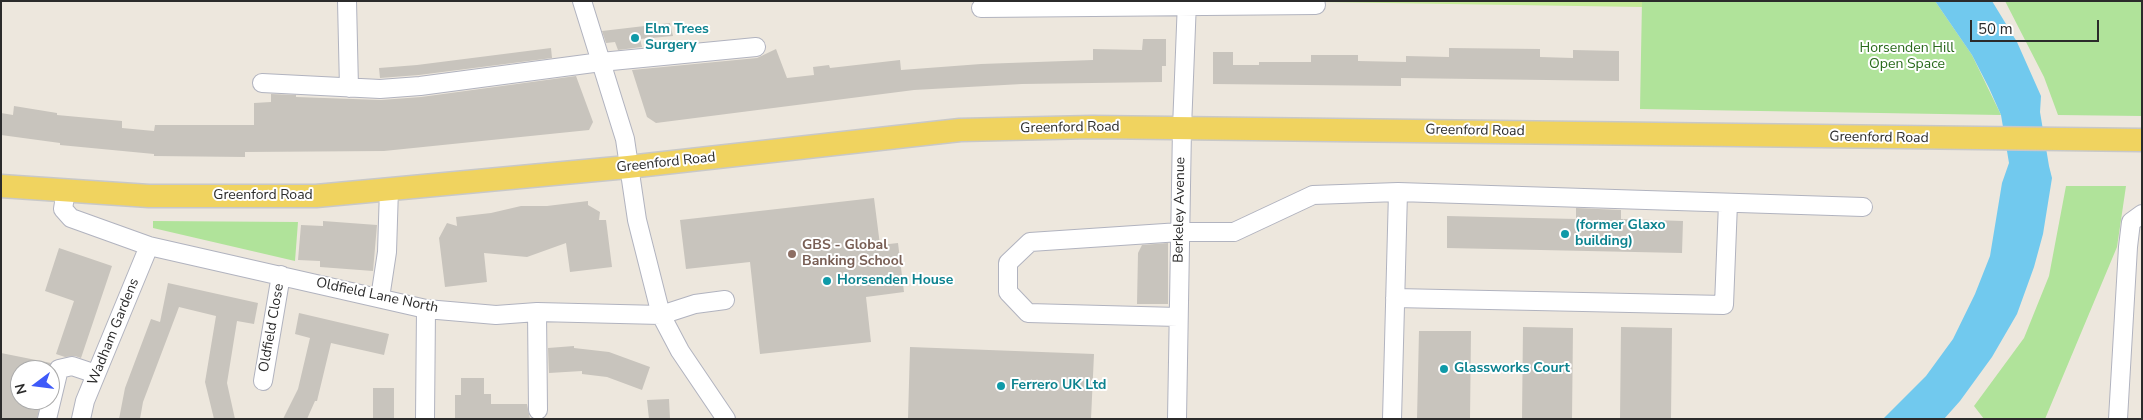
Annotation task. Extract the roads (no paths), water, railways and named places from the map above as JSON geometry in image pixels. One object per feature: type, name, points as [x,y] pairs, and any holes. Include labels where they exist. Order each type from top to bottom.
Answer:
[{"type":"main road","name":"Greenford Road","points":[[1,186],[159,196],[316,196],[628,167],[960,130],[1092,127],[2137,140]]},
{"type":"street","points":[[347,1],[350,88]]},
{"type":"street","points":[[582,1],[625,138],[637,220],[661,315],[680,351],[726,419]]},
{"type":"street","points":[[981,8],[1187,3],[1316,5]]},
{"type":"street","name":"Berkeley Avenue","points":[[1177,419],[1182,128],[1187,3]]},
{"type":"street","points":[[262,83],[380,89],[420,86],[601,62],[756,47]]},
{"type":"street","points":[[380,298],[387,252],[389,189]]},
{"type":"street","name":"Oldfield Lane North","points":[[66,190],[63,209],[71,218],[149,246],[426,309],[496,314],[536,312],[661,315],[694,304],[725,300]]},
{"type":"street","points":[[1392,419],[1398,192]]},
{"type":"street","points":[[1178,317],[1028,314],[1008,292],[1008,263],[1030,242],[1180,232],[1234,232],[1314,194],[1398,192],[1863,207]]},
{"type":"street","points":[[1395,298],[1724,305],[1728,203]]},
{"type":"street","points":[[2118,419],[2131,222],[2142,214]]},
{"type":"street","name":"Wadham Gardens","points":[[81,419],[85,401],[149,246]]},
{"type":"street","name":"Oldfield Close","points":[[263,381],[281,275]]},
{"type":"street","points":[[425,419],[426,309]]},
{"type":"street","points":[[536,312],[538,410]]},
{"type":"street","points":[[47,419],[59,370],[72,366],[96,374]]},
{"type":"water","points":[[1935,1],[1992,1],[2017,42],[2041,96],[2040,112],[2052,178],[2043,234],[2034,267],[2017,314],[1992,357],[1960,401],[1944,419],[1883,419],[1926,376],[1953,339],[1975,294],[1990,256],[2002,183],[2009,163],[2001,115],[1989,88],[1972,55]]},
{"type":"place","name":"Elm Trees Surgery","points":[[635,38]]},
{"type":"place","name":"(former Glaxo building)","points":[[1565,234]]},
{"type":"place","name":"GBS - Global Banking School","points":[[792,254]]},
{"type":"place","name":"Horsenden House","points":[[827,281]]},
{"type":"place","name":"Glassworks Court","points":[[1444,369]]},
{"type":"place","name":"Ferrero UK Ltd","points":[[1001,386]]},
{"type":"park label","name":"Horsenden Hill Open Space","points":[[1907,58]]}]
